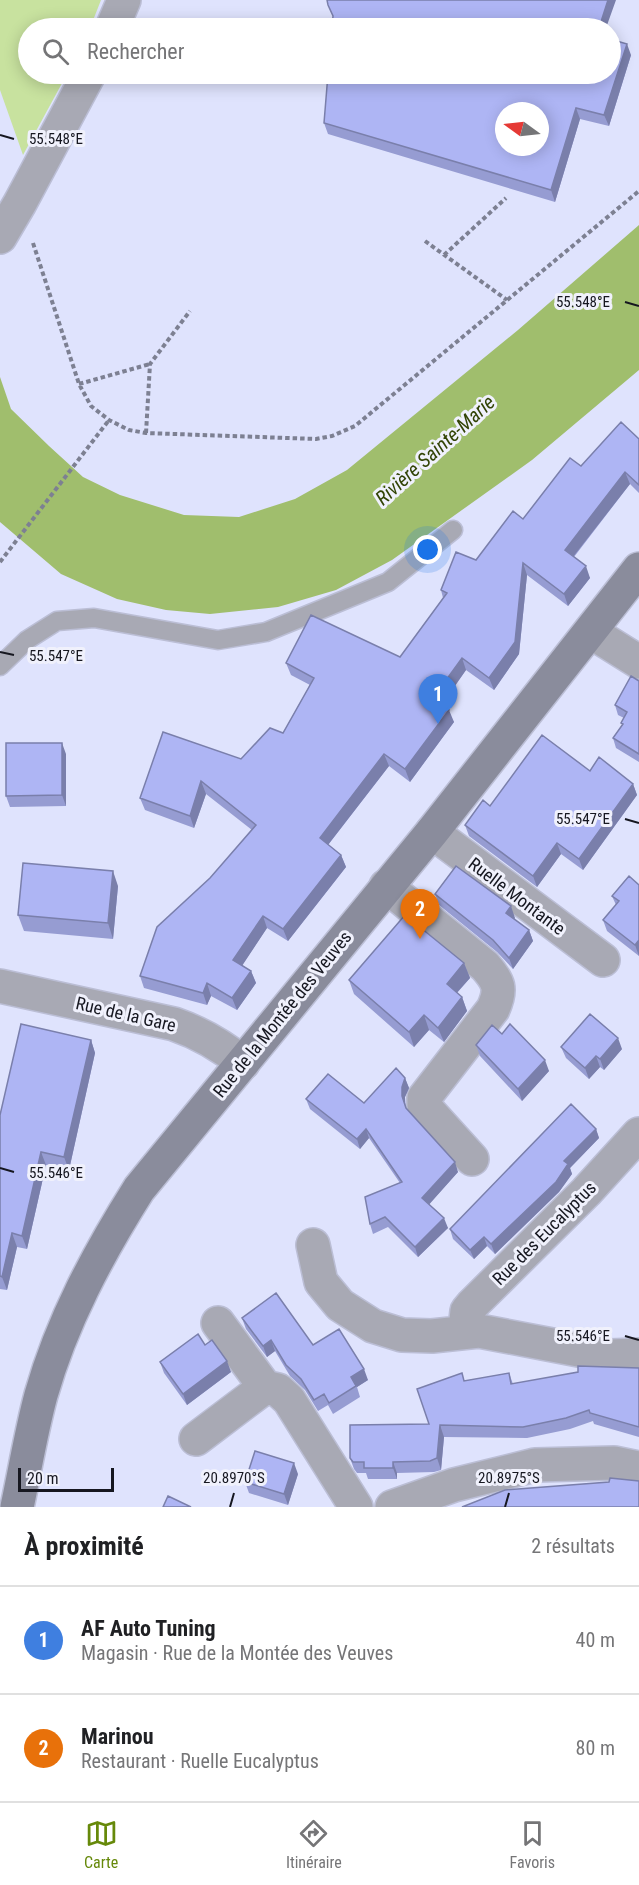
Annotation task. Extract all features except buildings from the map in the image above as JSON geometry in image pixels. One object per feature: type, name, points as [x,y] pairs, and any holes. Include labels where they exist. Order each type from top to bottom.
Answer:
[{"type":"main road","name":"Rue de la Montée des Veuves","points":[[17,1507],[41,1395],[66,1323],[106,1242],[139,1189],[432,832],[639,569]]},
{"type":"street","points":[[116,18],[124,0]]},
{"type":"street","points":[[0,237],[84,84]]},
{"type":"street","points":[[591,632],[639,662]]},
{"type":"street","name":"Ruelle Montante","points":[[432,832],[603,960]]},
{"type":"street","points":[[386,886],[484,966],[495,977],[499,987],[493,1009],[424,1098],[424,1106],[472,1158]]},
{"type":"street","name":"Rue de la Gare","points":[[1,989],[174,1024],[215,1042],[243,1063]]},
{"type":"street","name":"Rue des Eucalyptus","points":[[479,1331],[471,1328],[466,1320],[467,1311],[586,1192],[639,1134]]},
{"type":"street","points":[[313,1245],[321,1282],[340,1305],[373,1326],[402,1335],[432,1336],[479,1331],[610,1356],[639,1355]]},
{"type":"street","points":[[218,1323],[265,1387],[278,1390],[289,1400],[356,1507]]},
{"type":"street","points":[[196,1439],[265,1387]]},
{"type":"street","points":[[392,1507],[454,1485],[535,1465],[614,1463],[639,1468]]},
{"type":"lane","points":[[0,666],[27,640],[57,621],[94,618],[218,640],[266,632],[388,582],[453,530]]},
{"type":"path","points":[[20,203],[79,384],[91,406],[109,420],[129,430],[146,433],[316,439],[333,436],[356,426],[639,191]]},
{"type":"path","points":[[444,255],[506,198]]},
{"type":"path","points":[[425,241],[507,300]]},
{"type":"path","points":[[146,433],[150,364],[190,311]]},
{"type":"path","points":[[79,384],[150,364]]},
{"type":"path","points":[[0,562],[109,420]]},
{"type":"shaded area","points":[[0,0],[101,0],[94,18],[18,18],[18,84],[62,84],[23,155],[0,90]]},
{"type":"water","name":"Rivière Sainte-Marie","points":[[639,225],[639,370],[532,460],[392,560],[336,590],[278,607],[210,614],[166,610],[117,599],[61,574],[0,522],[0,377],[11,409],[83,477],[120,495],[184,515],[239,517],[295,499],[347,470],[518,330]]},
{"type":"place","name":"AF Auto Tuning","points":[[438,724]]},
{"type":"place","name":"Marinou","points":[[420,939]]}]
